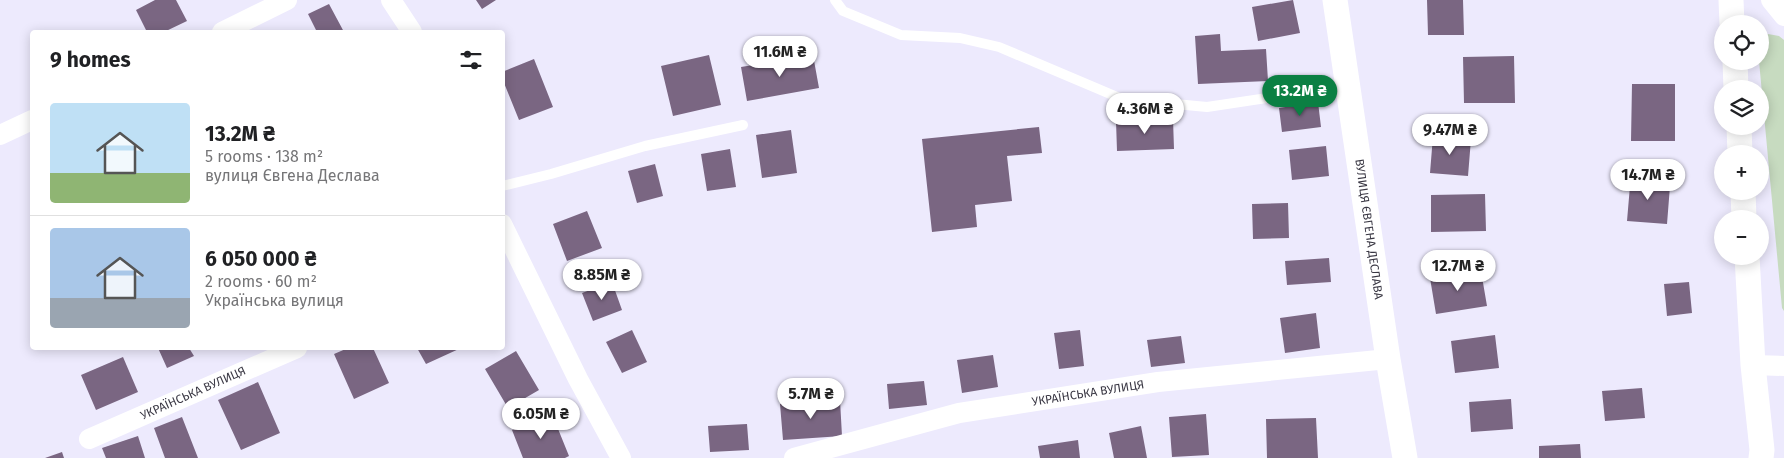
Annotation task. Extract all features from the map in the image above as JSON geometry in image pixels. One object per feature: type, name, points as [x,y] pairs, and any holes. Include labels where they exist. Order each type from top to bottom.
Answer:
[{"type":"street","points":[[226,30],[287,0]]},
{"type":"street","points":[[391,0],[411,30]]},
{"type":"street","name":"ВУЛИЦЯ ЄВГЕНА ДЕСЛАВА","points":[[1336,0],[1388,359],[1406,458]]},
{"type":"street","points":[[1731,0],[1732,15]]},
{"type":"street","points":[[1771,0],[1784,16]]},
{"type":"street","points":[[0,135],[30,121]]},
{"type":"street","points":[[505,237],[509,255],[621,458]]},
{"type":"street","points":[[1748,265],[1762,450],[1761,458]]},
{"type":"street","name":"УКРАЇНСЬКА ВУЛИЦЯ","points":[[89,439],[293,350]]},
{"type":"street","name":"УКРАЇНСЬКА ВУЛИЦЯ","points":[[794,458],[959,413],[1158,382],[1388,359]]},
{"type":"street","points":[[1754,365],[1784,366]]},
{"type":"lane","points":[[835,0],[844,11],[901,35],[960,38],[999,47],[1122,98],[1207,107],[1348,86]]},
{"type":"lane","points":[[505,185],[551,174],[645,146],[743,125]]},
{"type":"green space","points":[[1769,34],[1779,36],[1784,40],[1784,311],[1782,308],[1769,168],[1769,145],[1767,145],[1766,135],[1769,135],[1769,80],[1761,80],[1760,70],[1769,70]]},
{"type":"building","points":[[155,0],[176,0],[187,21],[168,30],[146,30],[136,10]]},
{"type":"building","points":[[476,0],[496,0],[482,9]]},
{"type":"building","points":[[1293,0],[1300,33],[1258,41],[1252,7]]},
{"type":"building","points":[[1427,0],[1463,0],[1464,35],[1428,35]]},
{"type":"building","points":[[329,4],[343,30],[316,30],[308,14]]},
{"type":"building","points":[[1220,34],[1221,51],[1266,49],[1268,81],[1198,84],[1195,36]]},
{"type":"building","points":[[709,55],[721,105],[673,116],[661,66]]},
{"type":"building","points":[[813,55],[819,88],[747,101],[741,67]]},
{"type":"building","points":[[1514,56],[1515,103],[1464,103],[1463,57]]},
{"type":"building","points":[[534,59],[553,107],[519,120],[505,85],[505,71]]},
{"type":"building","points":[[1632,84],[1675,84],[1675,141],[1631,141]]},
{"type":"building","points":[[1318,102],[1321,127],[1282,132],[1279,108]]},
{"type":"building","points":[[1173,119],[1174,149],[1117,151],[1116,121]]},
{"type":"building","points":[[1039,127],[1042,153],[1007,156],[1012,201],[975,205],[977,227],[932,232],[922,139]]},
{"type":"building","points":[[791,130],[797,173],[762,178],[756,135]]},
{"type":"building","points":[[1433,136],[1471,139],[1468,176],[1430,173]]},
{"type":"building","points":[[1326,146],[1329,176],[1292,180],[1289,150]]},
{"type":"building","points":[[730,149],[736,187],[707,191],[701,154]]},
{"type":"building","points":[[655,164],[663,196],[637,203],[628,171]]},
{"type":"building","points":[[1631,174],[1652,176],[1652,184],[1670,186],[1667,224],[1627,221]]},
{"type":"building","points":[[1485,194],[1486,231],[1431,232],[1431,195]]},
{"type":"building","points":[[1288,203],[1289,238],[1253,239],[1252,204]]},
{"type":"building","points":[[587,211],[602,248],[567,261],[553,224]]},
{"type":"building","points":[[1329,258],[1331,282],[1287,285],[1285,261]]},
{"type":"building","points":[[1481,271],[1487,306],[1436,314],[1430,278]]},
{"type":"building","points":[[612,282],[622,310],[593,321],[582,293]]},
{"type":"building","points":[[1689,282],[1692,313],[1667,316],[1664,284]]},
{"type":"building","points":[[1316,313],[1320,348],[1285,353],[1280,318]]},
{"type":"building","points":[[632,330],[647,362],[622,373],[606,342]]},
{"type":"building","points":[[1080,330],[1084,366],[1059,369],[1054,333]]},
{"type":"building","points":[[1495,335],[1499,368],[1455,373],[1451,341]]},
{"type":"building","points":[[1181,336],[1185,363],[1151,367],[1147,340]]},
{"type":"building","points":[[159,350],[190,350],[194,356],[167,368]]},
{"type":"building","points":[[343,350],[374,350],[389,383],[354,399],[334,354]]},
{"type":"building","points":[[418,350],[457,350],[426,364]]},
{"type":"building","points":[[516,351],[539,390],[508,408],[485,369]]},
{"type":"building","points":[[993,355],[998,387],[962,393],[957,360]]},
{"type":"building","points":[[123,357],[138,392],[96,410],[81,375]]},
{"type":"building","points":[[924,381],[927,405],[889,409],[887,384]]},
{"type":"building","points":[[258,382],[280,433],[241,450],[218,400]]},
{"type":"building","points":[[1642,388],[1645,418],[1605,421],[1602,391]]},
{"type":"building","points":[[1511,399],[1513,429],[1471,432],[1469,402]]},
{"type":"building","points":[[840,400],[842,436],[783,440],[780,404]]},
{"type":"building","points":[[552,414],[569,456],[565,458],[523,458],[512,430]]},
{"type":"building","points":[[1206,414],[1209,455],[1172,457],[1169,417]]},
{"type":"building","points":[[182,417],[198,458],[165,458],[154,428]]},
{"type":"building","points":[[1316,418],[1318,458],[1267,458],[1266,419]]},
{"type":"building","points":[[747,424],[749,450],[710,452],[708,426]]},
{"type":"building","points":[[1141,426],[1147,458],[1114,458],[1109,433]]},
{"type":"building","points":[[138,436],[145,458],[106,458],[102,448]]},
{"type":"building","points":[[1078,440],[1080,458],[1040,458],[1038,446]]},
{"type":"building","points":[[1580,444],[1581,458],[1539,458],[1539,446]]},
{"type":"building","points":[[62,452],[64,458],[45,458]]}]
